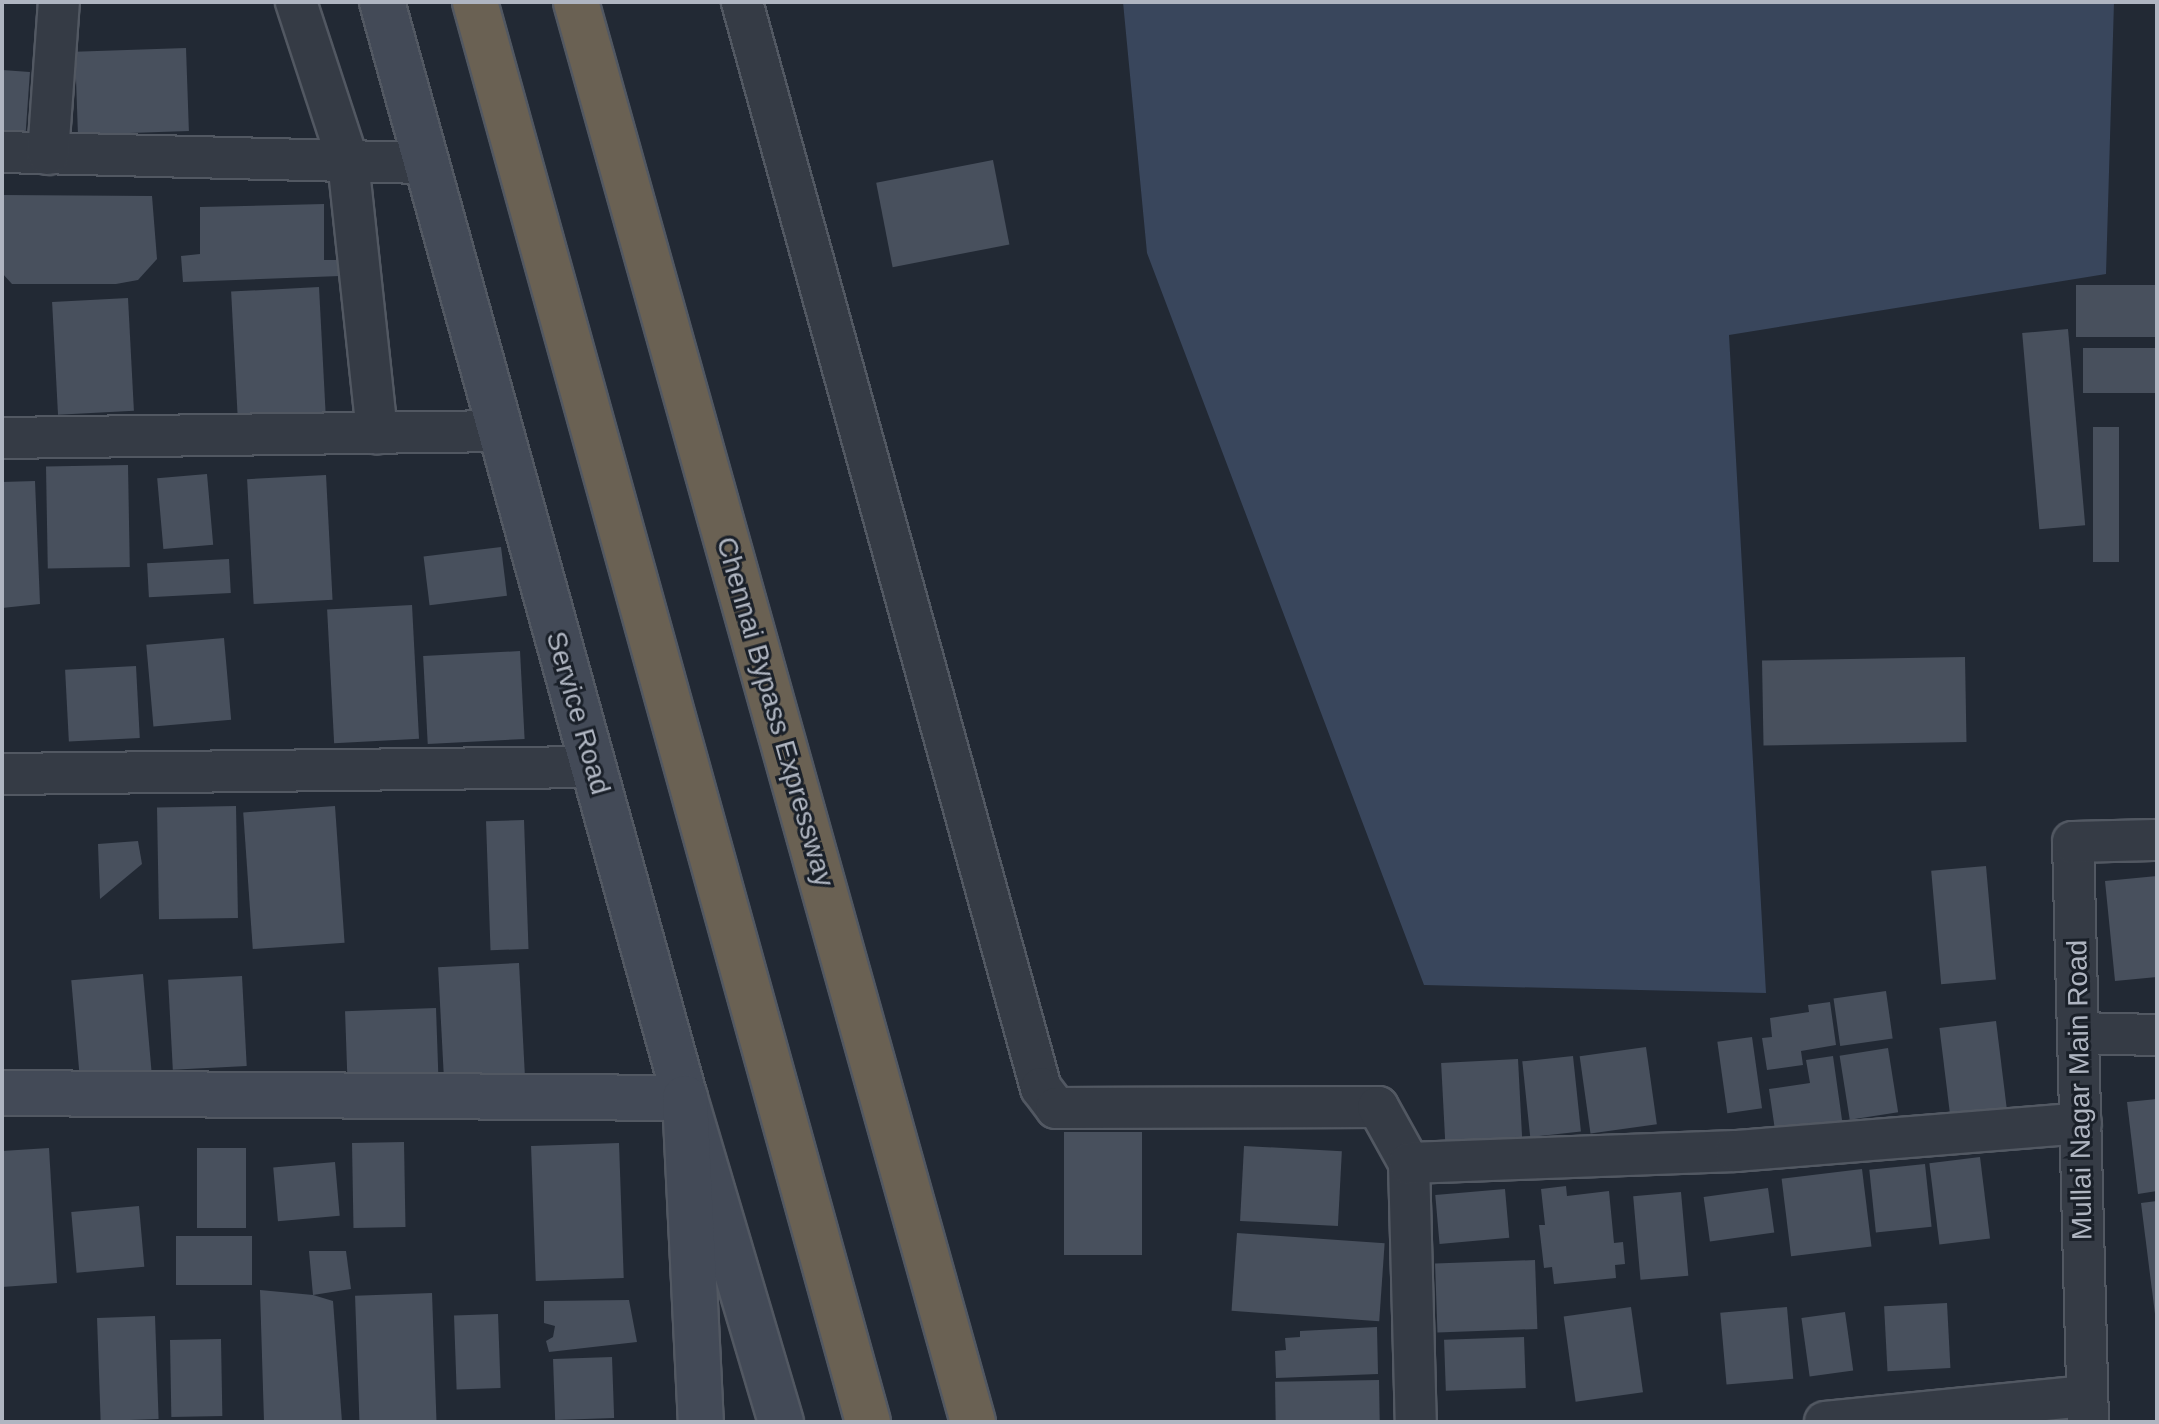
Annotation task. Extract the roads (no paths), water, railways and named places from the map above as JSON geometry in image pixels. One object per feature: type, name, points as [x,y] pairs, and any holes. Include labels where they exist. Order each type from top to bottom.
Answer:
[{"type":"highway","points":[[475,2],[868,1422]]},
{"type":"highway","name":"Chennai Bypass Expressway","points":[[576,2],[973,1422]]},
{"type":"street","points":[[48,154],[59,2]]},
{"type":"street","points":[[296,2],[348,161],[377,433]]},
{"type":"street","name":"Service Road","points":[[382,2],[685,1098],[781,1422]]},
{"type":"street","points":[[742,2],[1041,1088],[1056,1108],[1378,1107],[1409,1163],[1416,1422]]},
{"type":"street","points":[[2,152],[425,163]]},
{"type":"street","points":[[2,438],[500,431]]},
{"type":"street","points":[[2,774],[593,767]]},
{"type":"street","name":"Mullai Nagar Main Road","points":[[2088,1409],[2073,842],[2157,840]]},
{"type":"street","points":[[2079,1033],[2157,1035]]},
{"type":"street","points":[[2,1093],[685,1098],[701,1422]]},
{"type":"street","points":[[1409,1163],[1736,1151],[2081,1123]]},
{"type":"street","points":[[1825,1422],[2088,1409]]},
{"type":"water","points":[[1123,2],[2114,2],[2106,274],[1729,335],[1766,993],[1424,985],[1147,253]]}]
